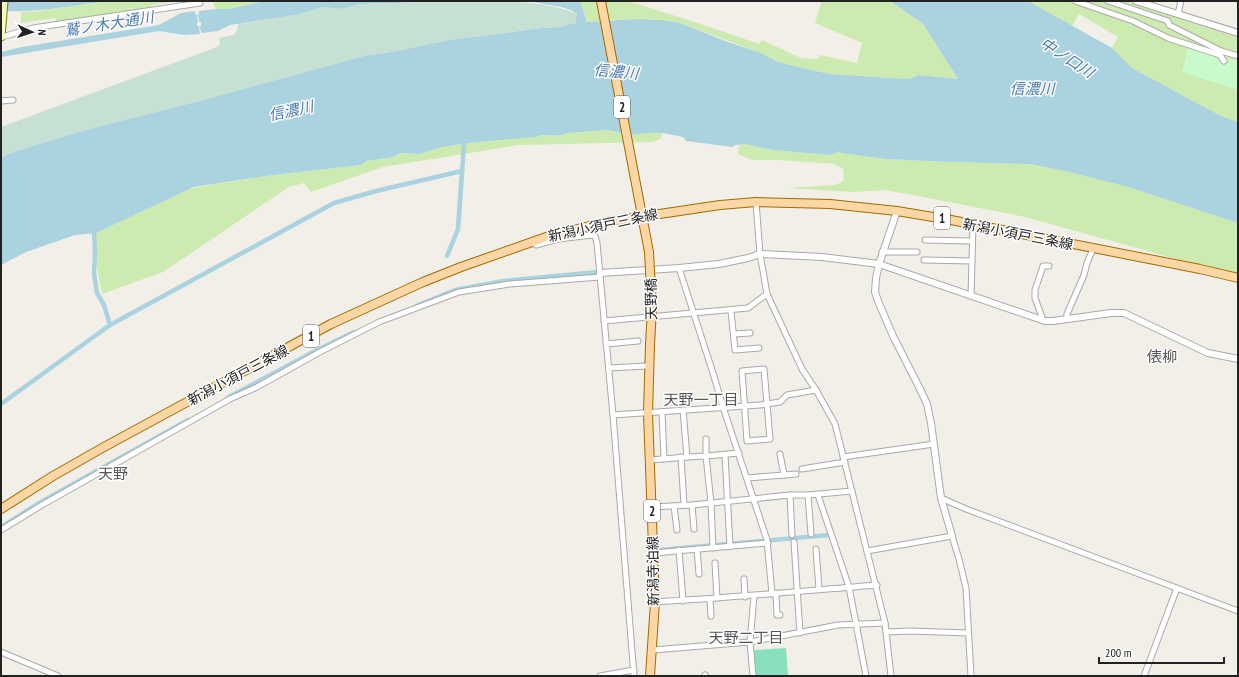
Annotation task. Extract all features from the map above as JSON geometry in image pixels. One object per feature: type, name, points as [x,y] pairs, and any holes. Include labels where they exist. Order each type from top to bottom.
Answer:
[{"type":"main road","points":[[1,37],[4,1]]},
{"type":"main road","name":"2","points":[[601,1],[642,214]]},
{"type":"main road","name":"新潟小須戸三条線","points":[[1,509],[53,476],[331,324],[423,282],[531,242],[567,231],[642,214],[756,202],[830,204],[897,211],[1200,269],[1238,278]]},
{"type":"main road","name":"天野橋","points":[[642,214],[649,252],[652,308],[650,346]]},
{"type":"main road","name":"新潟寺泊線","points":[[650,346],[648,413],[655,602],[653,650],[650,676]]},
{"type":"street","points":[[1075,1],[1133,21],[1168,38],[1221,53],[1238,56]]},
{"type":"street","points":[[1108,1],[1168,21],[1169,25],[1221,53],[1224,61]]},
{"type":"street","points":[[1136,1],[1238,33]]},
{"type":"street","points":[[1178,14],[1181,1]]},
{"type":"street","points":[[1,37],[33,28],[200,3]]},
{"type":"street","points":[[1,101],[13,100]]},
{"type":"street","points":[[756,202],[760,254],[767,294],[802,369],[816,390],[835,424],[867,552],[877,585],[885,623],[890,676]]},
{"type":"street","points":[[897,211],[882,252],[876,278],[875,292],[893,336],[920,387],[930,415],[941,498],[966,588],[971,676]]},
{"type":"street","points":[[971,296],[973,225]]},
{"type":"street","points":[[531,242],[536,245],[558,239],[592,234],[597,243],[609,368],[634,673],[600,676]]},
{"type":"street","points":[[925,240],[972,241]]},
{"type":"street","points":[[1067,319],[1067,314],[1084,275],[1093,249]]},
{"type":"street","points":[[882,252],[917,252]]},
{"type":"street","points":[[1,530],[61,494],[230,400],[379,322],[459,292],[510,284],[719,264],[760,254],[822,257],[879,264],[1043,320],[1049,321],[1111,313],[1124,313],[1208,353],[1238,359]]},
{"type":"street","points":[[924,260],[972,261]]},
{"type":"street","points":[[1043,320],[1035,298],[1035,290],[1043,266],[1049,266]]},
{"type":"street","points":[[679,268],[768,543],[777,615],[780,615]]},
{"type":"street","points":[[604,321],[732,311],[748,308],[767,294]]},
{"type":"street","points":[[732,311],[735,350],[759,348]]},
{"type":"street","points":[[734,334],[750,333]]},
{"type":"street","points":[[606,344],[638,341]]},
{"type":"street","points":[[609,368],[646,366]]},
{"type":"street","points":[[770,440],[764,369],[742,371],[747,441],[770,440],[777,439]]},
{"type":"street","points":[[613,415],[780,402],[787,395],[816,390]]},
{"type":"street","points":[[683,410],[684,505]]},
{"type":"street","points":[[662,412],[664,459]]},
{"type":"street","points":[[706,439],[713,548]]},
{"type":"street","points":[[802,469],[844,459],[934,444]]},
{"type":"street","points":[[650,460],[739,453]]},
{"type":"street","points":[[780,454],[784,475]]},
{"type":"street","points":[[725,455],[730,546]]},
{"type":"street","points":[[747,478],[796,474]]},
{"type":"street","points":[[651,507],[692,505],[790,495],[852,491]]},
{"type":"street","points":[[818,494],[849,588],[866,676]]},
{"type":"street","points":[[790,495],[792,535]]},
{"type":"street","points":[[808,495],[811,534]]},
{"type":"street","points":[[941,498],[966,509],[1238,611]]},
{"type":"street","points":[[692,505],[694,529]]},
{"type":"street","points":[[674,506],[677,530]]},
{"type":"street","points":[[867,552],[952,536]]},
{"type":"street","points":[[794,542],[800,633]]},
{"type":"street","points":[[654,553],[768,543]]},
{"type":"street","points":[[816,548],[820,589]]},
{"type":"street","points":[[697,549],[699,574]]},
{"type":"street","points":[[679,550],[683,601]]},
{"type":"street","points":[[715,563],[717,598]]},
{"type":"street","points":[[744,579],[745,597]]},
{"type":"street","points":[[655,602],[745,597],[877,585]]},
{"type":"street","points":[[1144,676],[1177,588]]},
{"type":"street","points":[[753,676],[750,642],[754,596]]},
{"type":"street","points":[[710,599],[712,616]]},
{"type":"street","points":[[653,650],[750,642],[838,625],[885,623]]},
{"type":"street","points":[[886,632],[910,631],[968,633]]},
{"type":"street","points":[[1,652],[58,676]]},
{"type":"green space","points":[[106,1],[180,1],[152,5],[151,8],[56,22],[55,18],[21,23],[21,12],[39,11]]},
{"type":"green space","points":[[212,1],[265,1],[228,9],[216,9]]},
{"type":"green space","points":[[458,1],[519,2],[550,6],[577,14],[575,24],[569,24],[562,27],[542,28],[449,40],[364,56],[82,131],[13,152],[1,158],[1,127],[217,47],[220,44],[219,38],[234,35],[238,24],[295,15],[324,7],[340,9],[362,4]]},
{"type":"green space","points":[[580,1],[628,1],[759,44],[762,40],[801,58],[817,59],[820,55],[857,63],[862,43],[815,23],[821,3],[819,1],[890,1],[923,24],[958,79],[919,75],[909,79],[830,74],[778,62],[761,53],[680,23],[661,20],[637,19],[587,22]]},
{"type":"green space","points":[[1028,1],[1128,1],[1238,37],[1238,122],[1221,116],[1132,68],[1112,48],[1118,37],[1079,14],[1072,26]]},
{"type":"green space","points":[[1188,48],[1238,61],[1238,90],[1182,72]]},
{"type":"green space","points":[[608,130],[631,135],[663,133],[660,139],[653,142],[519,145],[383,167],[311,192],[304,183],[289,187],[163,272],[102,294],[97,268],[96,233],[192,188],[273,175],[362,165],[366,161],[394,157],[400,153],[420,154],[442,147],[469,143]]},
{"type":"green space","points":[[744,144],[773,150],[831,155],[840,151],[842,153],[885,159],[1030,164],[1128,187],[1238,223],[1238,274],[1202,266],[1025,217],[908,194],[884,190],[854,192],[787,188],[834,185],[840,183],[844,179],[843,169],[834,164],[780,160],[752,160],[738,154],[739,145]]},
{"type":"green space","points":[[786,648],[788,676],[756,676],[754,650]]},
{"type":"water","points":[[1,1],[106,1],[54,9],[1,11]]},
{"type":"water","points":[[265,1],[458,1],[362,4],[340,9],[324,7],[295,15],[230,25],[218,31],[201,33],[201,22],[199,22],[198,14],[199,11],[228,9]]},
{"type":"water","name":"信濃川","points":[[458,1],[580,1],[587,22],[637,19],[661,20],[680,23],[761,53],[778,62],[830,74],[909,79],[919,75],[958,79],[923,24],[890,1],[1028,1],[1112,48],[1132,68],[1221,116],[1238,122],[1238,223],[1128,187],[1030,164],[885,159],[841,153],[840,151],[831,155],[773,150],[744,144],[735,145],[733,147],[686,141],[683,137],[663,133],[631,135],[608,130],[469,143],[442,147],[420,154],[400,153],[394,157],[366,161],[362,165],[273,175],[194,187],[96,233],[75,235],[26,252],[1,265],[1,158],[13,152],[82,131],[364,56],[449,40],[542,28],[562,27],[569,24],[575,24],[577,14],[571,10],[561,7],[533,2]]},
{"type":"water","points":[[195,11],[195,14],[197,14],[197,26],[199,26],[200,34],[184,35],[159,31],[1,57],[1,52],[22,47],[159,25],[181,13]]},
{"type":"waterway","points":[[447,256],[458,229],[464,144]]},
{"type":"waterway","points":[[110,325],[334,203],[376,191],[462,171]]},
{"type":"waterway","points":[[1,404],[110,325],[104,305],[97,293],[94,273],[94,233]]},
{"type":"waterway","points":[[416,306],[455,290],[503,281],[598,272]]},
{"type":"waterway","points":[[227,398],[354,332]]},
{"type":"waterway","points":[[3,526],[39,503],[188,420]]},
{"type":"waterway","points":[[659,550],[829,535]]},
{"type":"district","name":"俵柳","points":[[1162,357]]},
{"type":"district","name":"天野一丁目","points":[[701,400]]},
{"type":"district","name":"天野","points":[[113,474]]},
{"type":"district","name":"天野二丁目","points":[[746,638]]},
{"type":"water label","name":"鷲ノ木大通川","points":[[109,24]]},
{"type":"water label","name":"中ノ口川","points":[[1067,58]]}]
